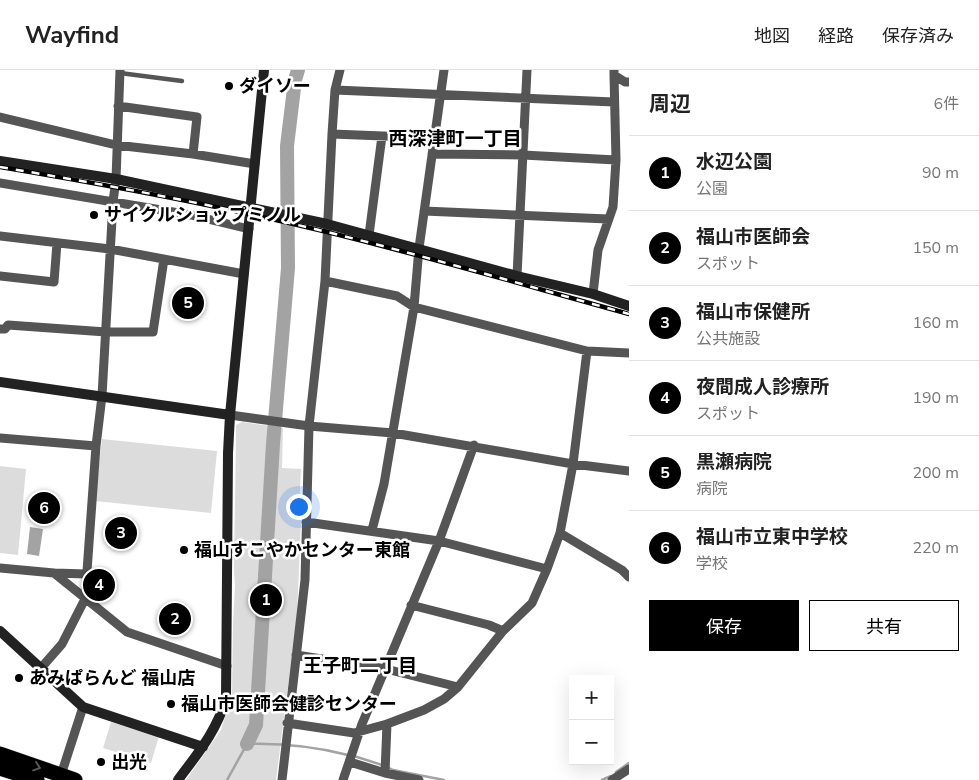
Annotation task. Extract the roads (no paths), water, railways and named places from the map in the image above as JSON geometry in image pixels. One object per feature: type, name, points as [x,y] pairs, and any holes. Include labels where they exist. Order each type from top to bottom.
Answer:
[{"type":"highway","points":[[0,754],[68,778]]},
{"type":"highway","points":[[0,768],[37,780]]},
{"type":"street","points":[[178,780],[203,747],[221,716],[226,698],[230,415],[264,70]]},
{"type":"street","points":[[282,780],[287,723],[305,580],[309,426],[325,281],[326,224],[335,90],[340,70]]},
{"type":"street","points":[[372,530],[384,484],[414,307],[419,248],[444,70]]},
{"type":"street","points":[[517,276],[527,70]]},
{"type":"street","points":[[41,668],[62,644],[84,598],[96,446],[102,396],[113,202],[116,179],[120,72]]},
{"type":"street","points":[[614,72],[624,82],[629,82]]},
{"type":"street","points":[[593,294],[598,250],[613,208],[616,160],[614,72]]},
{"type":"street","points":[[335,90],[614,102]]},
{"type":"street","points":[[118,106],[197,117],[193,154]]},
{"type":"street","points":[[0,118],[116,144],[256,164]]},
{"type":"street","points":[[332,134],[434,138]]},
{"type":"street","points":[[370,235],[382,136]]},
{"type":"street","points":[[432,154],[523,155],[616,160]]},
{"type":"street","points":[[0,161],[116,179],[326,224],[517,276],[593,294],[629,306]]},
{"type":"street","points":[[0,183],[191,215],[249,229]]},
{"type":"street","points":[[424,211],[608,219]]},
{"type":"street","points":[[0,236],[110,249],[244,274]]},
{"type":"street","points":[[0,276],[54,282],[57,243]]},
{"type":"street","points":[[0,329],[6,329],[8,325],[106,332],[153,332],[164,259]]},
{"type":"street","points":[[325,281],[397,296],[414,307],[588,351],[629,353]]},
{"type":"street","points":[[287,723],[354,733],[388,724],[424,710],[444,699],[458,687],[503,631],[532,603],[560,533],[573,464],[588,351]]},
{"type":"street","points":[[0,382],[309,426],[393,433],[573,464],[629,471]]},
{"type":"street","points":[[0,438],[96,446]]},
{"type":"street","points":[[344,780],[360,732],[439,541],[474,446]]},
{"type":"street","points":[[306,522],[439,541],[547,569]]},
{"type":"street","points":[[560,533],[622,570],[629,577]]},
{"type":"street","points":[[0,568],[87,574]]},
{"type":"street","points":[[54,573],[127,632],[227,666]]},
{"type":"street","points":[[411,605],[489,625],[503,631]]},
{"type":"street","points":[[0,631],[83,707],[203,747]]},
{"type":"street","points":[[296,655],[386,669],[458,687]]},
{"type":"street","points":[[68,778],[83,707]]},
{"type":"street","points":[[385,772],[388,724]]},
{"type":"street","points":[[350,762],[419,780]]},
{"type":"street","points":[[612,780],[629,769]]},
{"type":"lane","points":[[120,72],[182,81]]},
{"type":"waterway","points":[[247,744],[256,725],[273,444],[288,268],[287,146],[295,80],[298,70]]},
{"type":"waterway","points":[[227,780],[247,744],[298,746],[348,755]]},
{"type":"waterway","points":[[354,756],[382,765]]},
{"type":"waterway","points":[[616,772],[629,763]]},
{"type":"waterway","points":[[387,767],[393,770],[444,780]]},
{"type":"waterway","points":[[602,780],[611,776]]},
{"type":"railway","points":[[0,167],[162,196],[323,231],[629,314]]},
{"type":"place","name":"ダイソー","points":[[229,86]]},
{"type":"place","name":"サイクルショップミノル","points":[[94,215]]},
{"type":"place","name":"黒瀬病院","points":[[188,303]]},
{"type":"place","name":"福山市立東中学校","points":[[44,508]]},
{"type":"place","name":"福山市保健所","points":[[121,533]]},
{"type":"place","name":"福山すこやかセンター東館","points":[[184,550]]},
{"type":"place","name":"夜間成人診療所","points":[[99,585]]},
{"type":"place","name":"水辺公園","points":[[266,600]]},
{"type":"place","name":"福山市医師会","points":[[175,619]]},
{"type":"place","name":"あみぱらんど 福山店","points":[[19,678]]},
{"type":"place","name":"福山市医師会健診センター","points":[[171,704]]},
{"type":"place","name":"出光","points":[[101,762]]},
{"type":"district","name":"西深津町一丁目","points":[[455,139]]},
{"type":"district","name":"王子町二丁目","points":[[360,666]]}]
